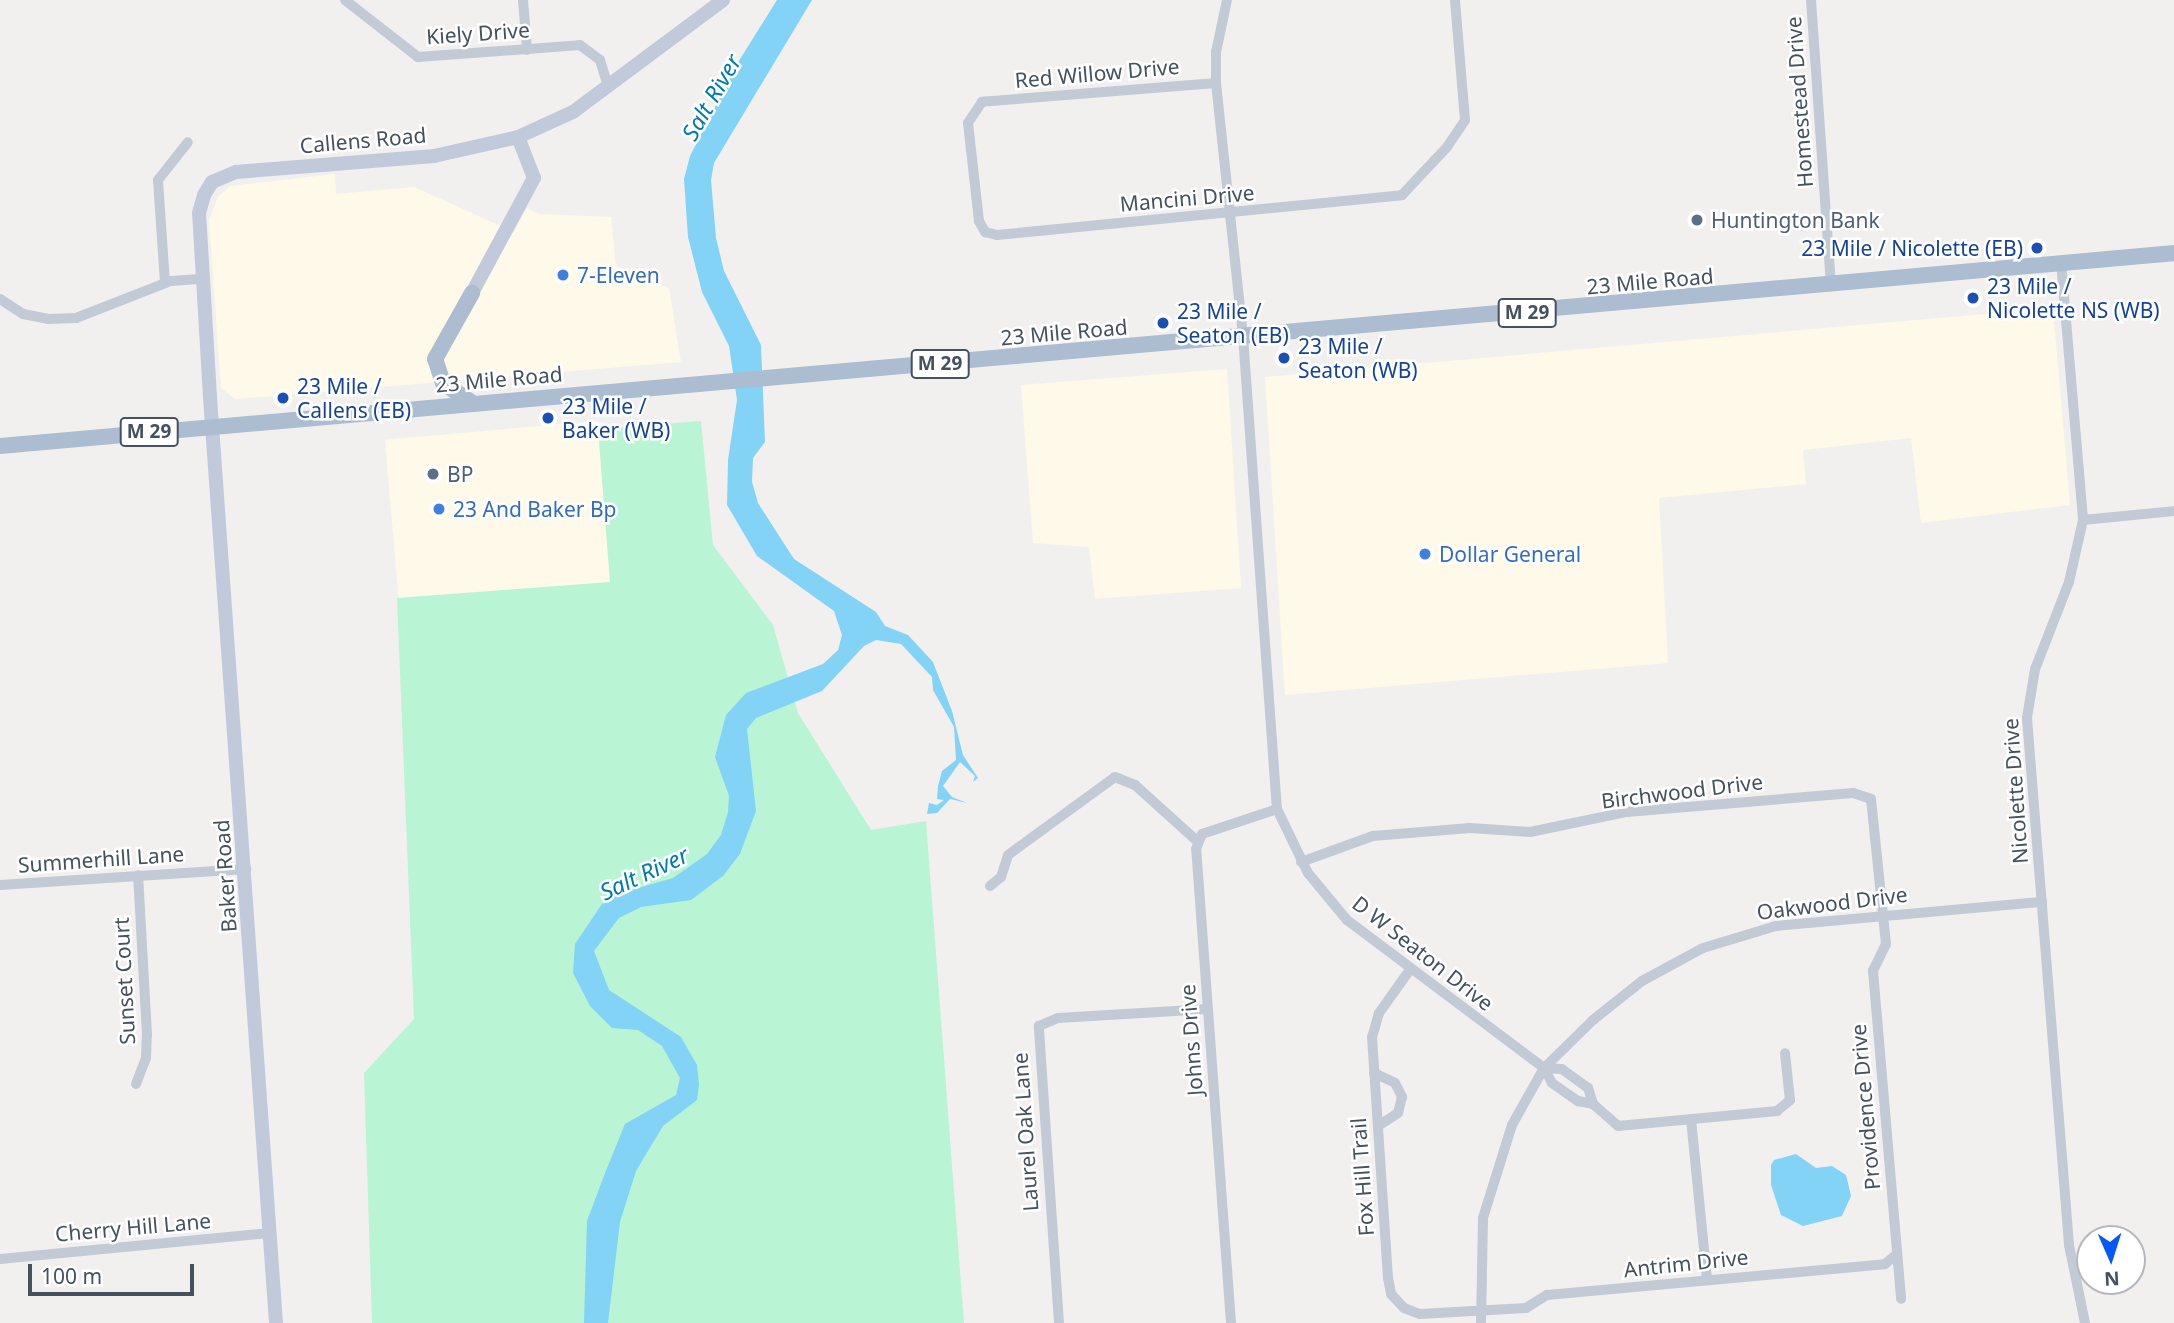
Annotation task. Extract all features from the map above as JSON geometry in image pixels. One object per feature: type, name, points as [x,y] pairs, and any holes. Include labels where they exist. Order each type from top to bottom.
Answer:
[{"type":"main road","name":"23 Mile Road","points":[[0,446],[721,380],[1831,286],[2174,253]]},
{"type":"main road","points":[[471,402],[443,383],[435,359],[472,293]]},
{"type":"street","name":"Kiely Drive","points":[[345,0],[418,57],[587,47],[603,66],[608,86]]},
{"type":"street","points":[[523,0],[527,50]]},
{"type":"street","name":"Callens Road","points":[[212,427],[199,214],[212,182],[236,172],[434,156],[518,137],[556,122],[723,0]]},
{"type":"street","name":"D W Seaton Drive","points":[[1227,0],[1216,52],[1216,83],[1243,336],[1277,809],[1301,862],[1347,920],[1409,971],[1544,1068]]},
{"type":"street","name":"Mancini Drive","points":[[985,232],[997,235],[1393,200],[1402,195],[1447,147],[1465,120],[1455,0]]},
{"type":"street","name":"Homestead Drive","points":[[1811,0],[1831,286]]},
{"type":"street","name":"Red Willow Drive","points":[[985,232],[979,221],[968,122],[982,102],[1216,83]]},
{"type":"street","points":[[472,293],[534,178],[518,137]]},
{"type":"street","points":[[165,283],[158,180],[187,142]]},
{"type":"street","name":"Nicolette Drive","points":[[2061,262],[2082,520],[2072,573],[2040,653],[2028,702],[2069,1245],[2085,1323]]},
{"type":"street","points":[[0,299],[23,314],[48,320],[76,318],[114,307],[165,283],[203,279]]},
{"type":"street","name":"Baker Road","points":[[212,427],[246,869],[276,1323]]},
{"type":"street","points":[[2082,520],[2174,511]]},
{"type":"street","points":[[990,886],[1002,877],[1008,855],[1115,777],[1135,785],[1197,841],[1202,834],[1277,809]]},
{"type":"street","name":"Birchwood Drive","points":[[1301,862],[1363,838],[1470,828],[1530,832],[1627,812],[1853,793],[1871,799],[1875,805],[1884,914]]},
{"type":"street","name":"Johns Drive","points":[[1197,841],[1231,1323]]},
{"type":"street","name":"Summerhill Lane","points":[[0,885],[246,869]]},
{"type":"street","name":"Sunset Court","points":[[135,1084],[146,1058],[147,1035],[138,875]]},
{"type":"street","name":"Oakwood Drive","points":[[1544,1068],[1593,1020],[1642,981],[1703,948],[1776,926],[1884,914],[2042,902]]},
{"type":"street","name":"Providence Drive","points":[[1884,914],[1886,944],[1873,971],[1900,1299]]},
{"type":"street","name":"Fox Hill Trail","points":[[1409,971],[1373,1027],[1391,1294],[1399,1304],[1420,1314],[1481,1318]]},
{"type":"street","name":"Laurel Oak Lane","points":[[1059,1323],[1039,1026],[1058,1018],[1208,1009]]},
{"type":"street","points":[[1544,1068],[1552,1083],[1578,1101],[1593,1104],[1618,1126],[1783,1109],[1790,1100],[1786,1053]]},
{"type":"street","points":[[1544,1068],[1562,1069],[1588,1088],[1593,1104]]},
{"type":"street","points":[[1481,1318],[1481,1234],[1491,1183],[1512,1125],[1544,1068]]},
{"type":"street","points":[[1374,1073],[1395,1083],[1402,1097],[1398,1113],[1378,1126]]},
{"type":"street","points":[[1691,1119],[1707,1280]]},
{"type":"street","name":"Cherry Hill Lane","points":[[0,1259],[270,1233]]},
{"type":"street","name":"Antrim Drive","points":[[1481,1318],[1526,1308],[1547,1295],[1885,1264],[1897,1254]]},
{"type":"shaded area","points":[[335,174],[336,194],[414,187],[514,232],[527,208],[539,214],[611,217],[616,266],[669,288],[681,362],[235,399],[221,388],[209,220],[218,197],[230,186]]},
{"type":"shaded area","points":[[2053,308],[2070,505],[1921,523],[1911,438],[1803,450],[1806,484],[1659,498],[1668,663],[1285,695],[1265,377]]},
{"type":"shaded area","points":[[1227,369],[1241,588],[1095,599],[1089,547],[1033,543],[1021,385]]},
{"type":"shaded area","points":[[598,421],[612,582],[399,601],[385,440]]},
{"type":"green space","points":[[701,421],[713,545],[773,625],[798,713],[871,830],[926,821],[964,1323],[372,1323],[364,1073],[414,1019],[397,598],[610,582],[598,429]]},
{"type":"water","points":[[777,0],[812,0],[714,163],[711,180],[716,238],[724,271],[761,345],[765,442],[753,458],[752,482],[758,503],[794,559],[876,612],[885,626],[908,635],[933,662],[952,711],[963,755],[978,778],[973,782],[975,776],[960,762],[943,786],[952,797],[967,803],[950,799],[937,813],[927,814],[929,803],[937,805],[944,800],[937,799],[938,786],[942,771],[956,760],[954,727],[933,690],[932,677],[901,644],[876,640],[864,646],[822,691],[756,718],[747,729],[756,811],[740,854],[723,876],[691,900],[641,907],[619,918],[594,951],[609,990],[681,1037],[697,1065],[699,1085],[697,1100],[663,1126],[636,1171],[620,1222],[608,1323],[584,1323],[587,1221],[605,1173],[625,1124],[676,1095],[680,1078],[662,1046],[638,1030],[612,1028],[590,1006],[573,973],[575,944],[602,904],[617,894],[673,878],[707,854],[721,835],[728,812],[729,796],[715,757],[726,715],[746,693],[823,664],[838,650],[842,635],[834,611],[757,556],[727,505],[728,460],[737,400],[729,346],[702,292],[688,237],[684,179],[690,156],[737,64]]},
{"type":"water","points":[[1796,1154],[1816,1168],[1832,1166],[1846,1175],[1851,1196],[1842,1216],[1803,1226],[1781,1215],[1771,1185],[1771,1165],[1774,1160]]},
{"type":"place","name":"Huntington Bank","points":[[1697,220]]},
{"type":"place","name":"23 Mile / Nicolette (EB)","points":[[2037,248]]},
{"type":"place","name":"7-Eleven","points":[[563,275]]},
{"type":"place","name":"23 Mile / Nicolette NS (WB)","points":[[1973,298]]},
{"type":"place","name":"23 Mile / Seaton (EB)","points":[[1163,323]]},
{"type":"place","name":"23 Mile / Seaton (WB)","points":[[1284,358]]},
{"type":"place","name":"23 Mile / Callens (EB)","points":[[283,398]]},
{"type":"place","name":"23 Mile / Baker (WB)","points":[[548,418]]},
{"type":"place","name":"BP","points":[[433,474]]},
{"type":"place","name":"23 And Baker Bp","points":[[439,509]]},
{"type":"place","name":"Dollar General","points":[[1425,554]]},
{"type":"water label","name":"Salt River","points":[[711,97]]},
{"type":"water label","name":"Salt River","points":[[644,873]]}]
